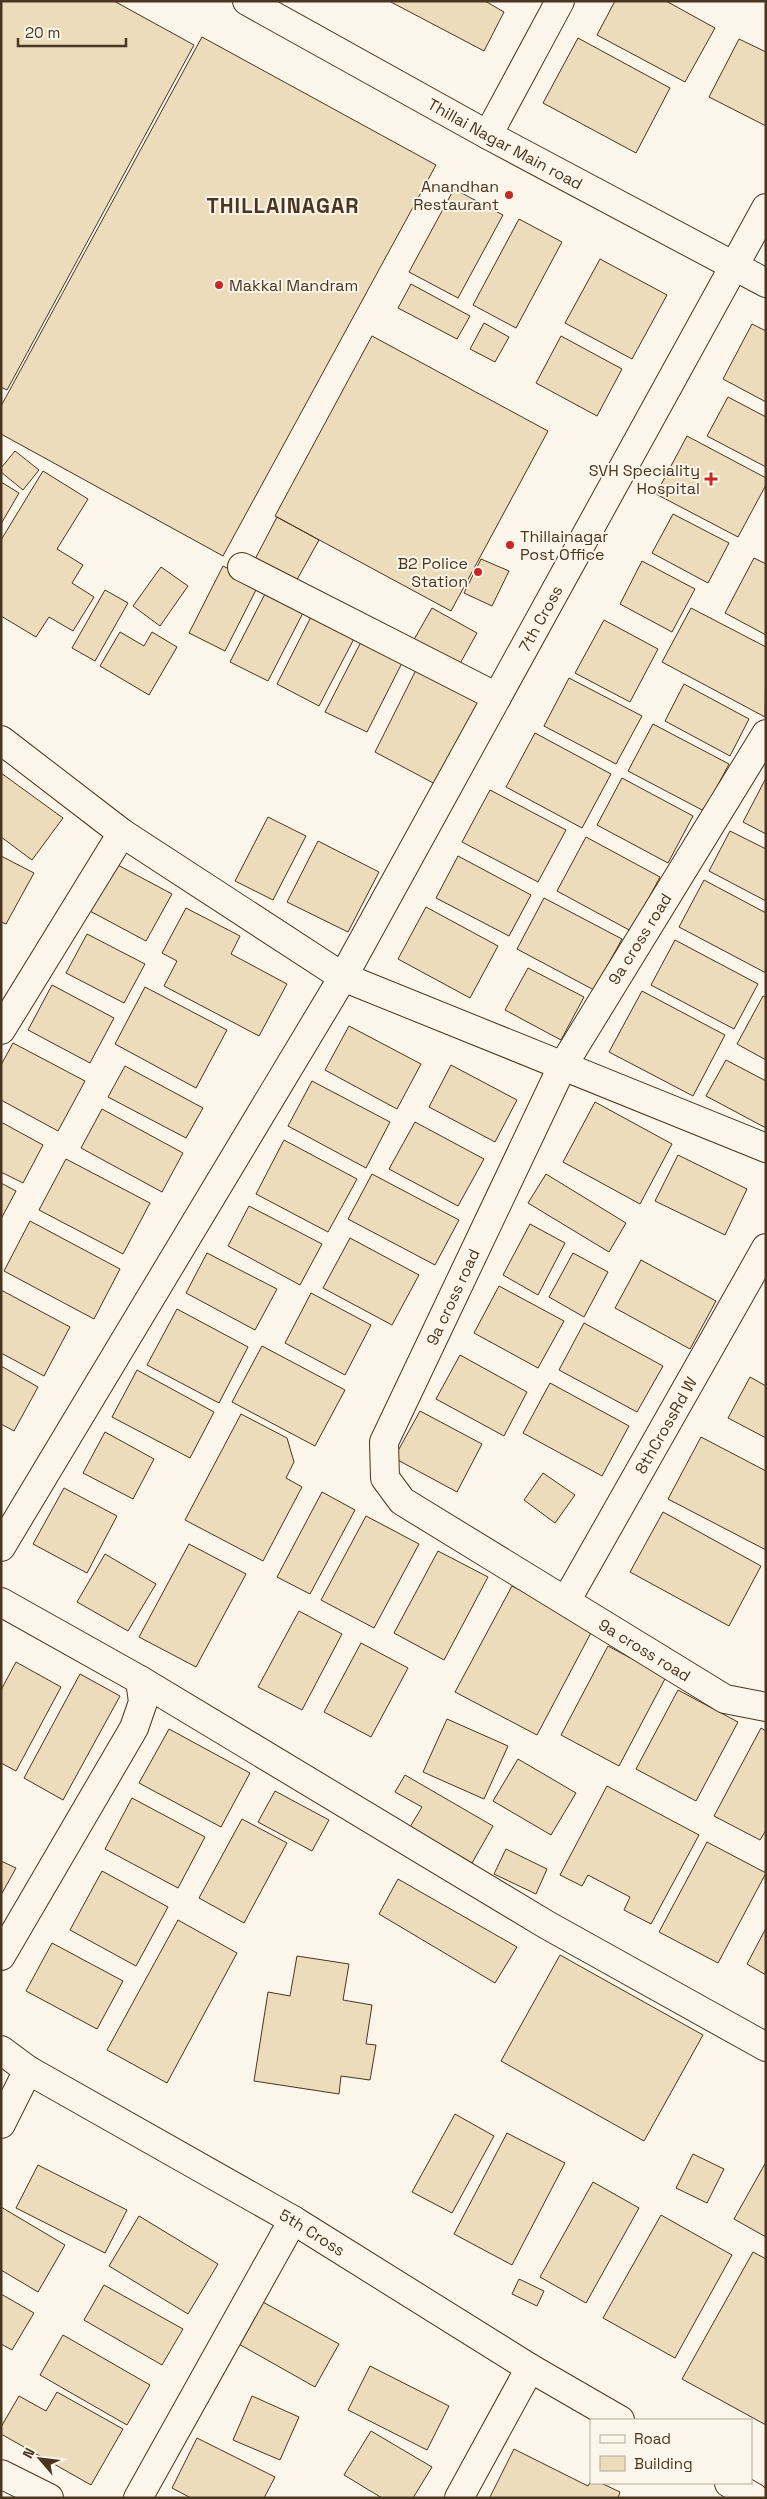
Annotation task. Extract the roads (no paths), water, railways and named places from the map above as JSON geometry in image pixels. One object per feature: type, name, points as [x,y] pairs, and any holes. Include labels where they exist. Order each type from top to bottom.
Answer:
[{"type":"street","name":"Thillai Nagar Main road","points":[[246,1],[488,135],[766,283]]},
{"type":"street","points":[[488,135],[560,1]]},
{"type":"street","name":"7th Cross","points":[[1,1546],[343,977],[766,208]]},
{"type":"street","points":[[242,567],[497,697]]},
{"type":"street","name":"9a cross road","points":[[766,734],[562,1067],[384,1442],[385,1478],[402,1501],[725,1699],[766,1707]]},
{"type":"street","points":[[1,740],[122,833],[343,977],[766,1148]]},
{"type":"street","points":[[1,1030],[122,833]]},
{"type":"street","name":"8thCrossRd W","points":[[566,1601],[766,1248]]},
{"type":"street","points":[[1,1602],[140,1680],[548,1925],[766,2047]]},
{"type":"street","points":[[1,1956],[134,1728],[143,1702],[140,1680]]},
{"type":"street","name":"5th Cross","points":[[1,2050],[28,2070],[292,2220],[530,2368],[618,2419]]},
{"type":"street","points":[[1,2124],[28,2070]]},
{"type":"street","points":[[138,2498],[292,2220]]},
{"type":"street","points":[[459,2498],[530,2368]]},
{"type":"street","points":[[1,2474],[49,2498]]},
{"type":"street","points":[[731,2484],[755,2498]]},
{"type":"place","name":"Anandhan Restaurant","points":[[509,195]]},
{"type":"place","name":"Makkal Mandram","points":[[219,285]]},
{"type":"place","name":"SVH Speciality Hospital","points":[[711,479]]},
{"type":"place","name":"Thillainagar Post Office","points":[[510,545]]},
{"type":"place","name":"B2 Police Station","points":[[478,572]]},
{"type":"district","name":"THILLAINAGAR","points":[[283,205]]}]
